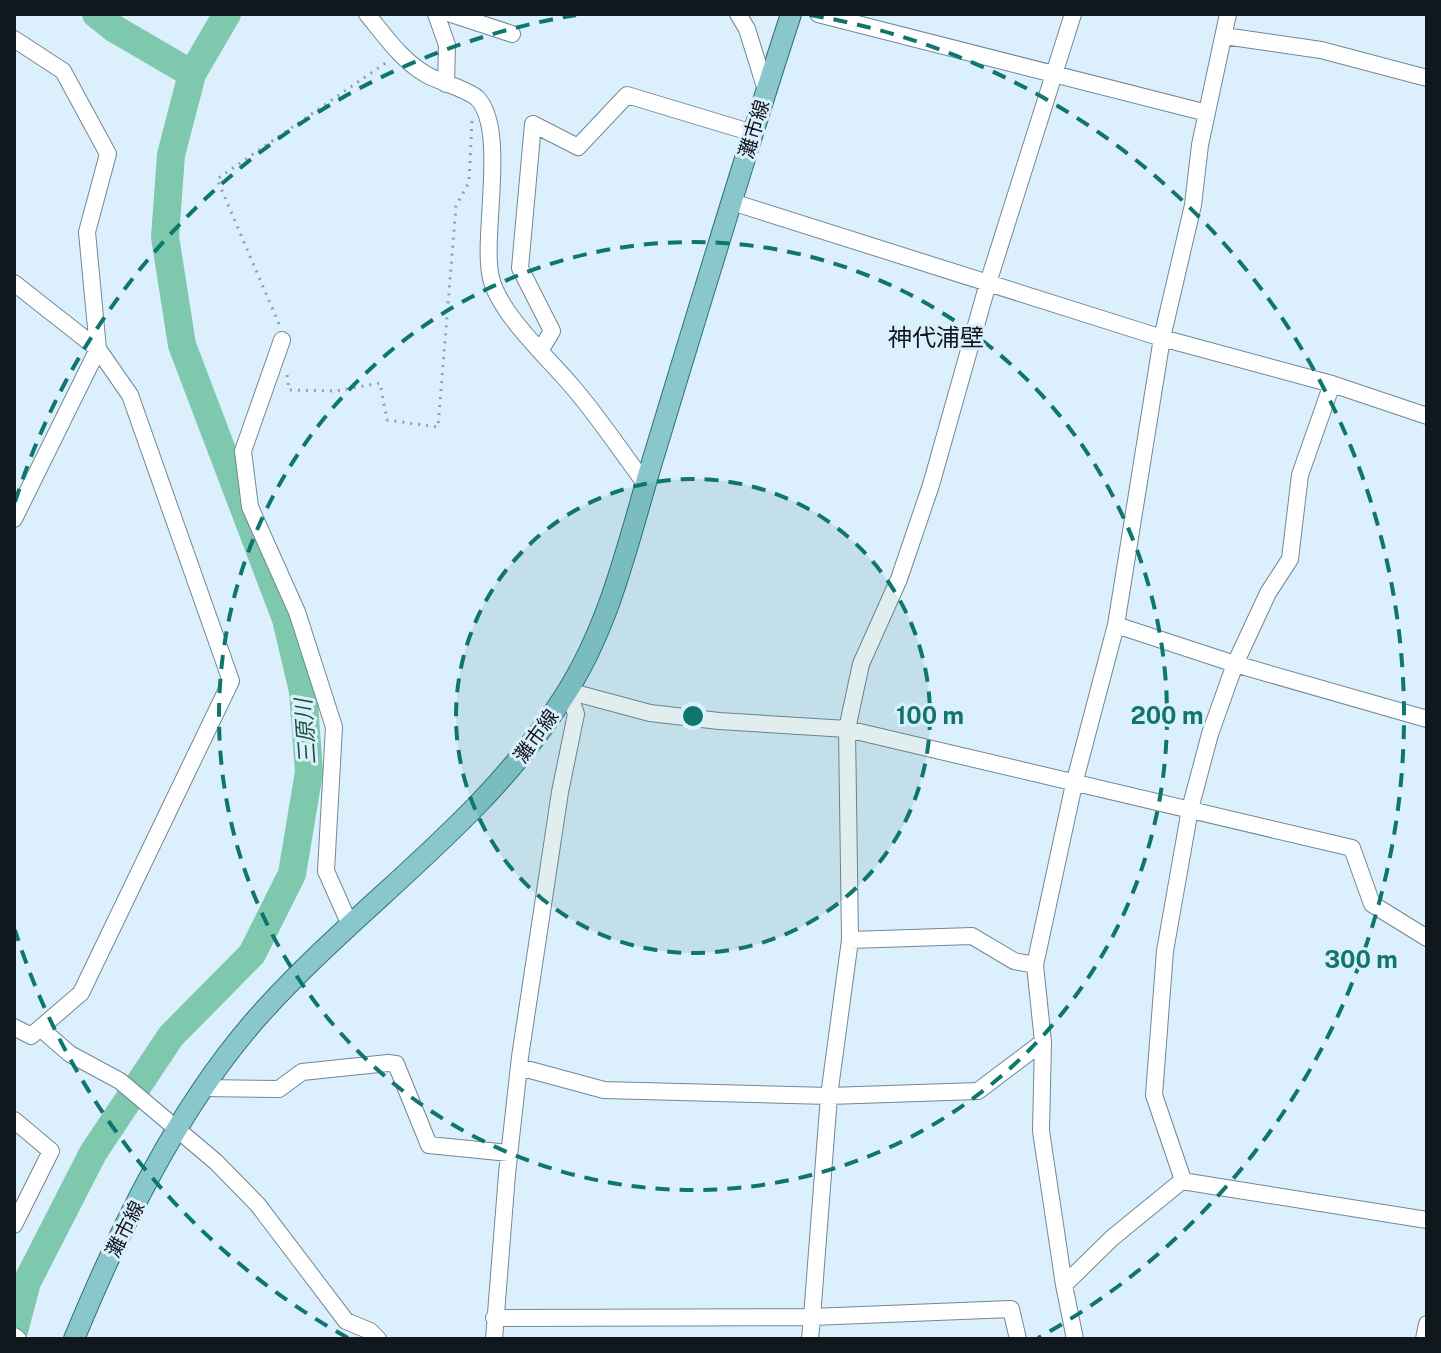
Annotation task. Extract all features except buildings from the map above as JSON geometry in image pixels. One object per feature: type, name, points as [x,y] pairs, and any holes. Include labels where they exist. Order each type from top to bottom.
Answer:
[{"type":"main road","name":"灘市線","points":[[74,1339],[172,1124],[258,1017],[350,925],[465,820],[509,773],[568,691],[614,597],[645,483],[791,14]]},
{"type":"street","points":[[367,14],[400,53],[425,74],[477,98],[487,119],[493,166],[488,259],[491,281],[501,301],[571,385],[645,483]]},
{"type":"street","points":[[436,14],[447,45],[446,84]]},
{"type":"street","points":[[451,14],[512,34]]},
{"type":"street","points":[[738,14],[747,29],[766,90]]},
{"type":"street","points":[[818,14],[1207,113]]},
{"type":"street","points":[[810,1339],[829,1096],[850,940],[847,729],[861,664],[899,579],[931,485],[988,283],[1073,14]]},
{"type":"street","points":[[1075,1339],[1041,1131],[1043,1042],[1035,965],[1074,784],[1116,625],[1162,338],[1193,205],[1200,145],[1228,14]]},
{"type":"street","points":[[1224,36],[1321,50],[1427,78]]},
{"type":"street","points":[[14,39],[63,71],[108,154],[87,232],[98,349],[14,519]]},
{"type":"street","points":[[540,351],[552,331],[520,268],[533,124],[578,147],[627,95],[753,133]]},
{"type":"street","points":[[732,202],[1162,338],[1332,384],[1427,416]]},
{"type":"street","points":[[14,283],[98,349],[130,395],[231,681],[81,993],[31,1036],[14,1027]]},
{"type":"street","points":[[282,340],[243,451],[250,507],[297,612],[334,727],[326,871],[350,925]]},
{"type":"street","points":[[1182,1181],[1175,1151],[1154,1095],[1165,951],[1190,809],[1210,734],[1235,664],[1268,593],[1290,559],[1300,475],[1332,384]]},
{"type":"street","points":[[1116,625],[1235,664],[1427,719]]},
{"type":"street","points":[[568,691],[650,713],[847,729],[1352,848],[1372,904],[1427,938]]},
{"type":"street","points":[[494,1339],[519,1067],[560,792],[576,714],[568,691]]},
{"type":"street","points":[[850,940],[972,936],[1014,961],[1035,965]]},
{"type":"street","points":[[40,1028],[70,1054],[120,1081],[216,1162],[258,1205],[346,1321],[353,1339]]},
{"type":"street","points":[[519,1067],[604,1090],[829,1096],[978,1091],[1043,1042]]},
{"type":"street","points":[[203,1088],[279,1089],[302,1072],[396,1064],[429,1145],[509,1153]]},
{"type":"street","points":[[14,1120],[51,1151],[14,1225]]},
{"type":"street","points":[[1064,1285],[1112,1238],[1182,1181],[1427,1220]]},
{"type":"street","points":[[494,1318],[812,1317],[1011,1309],[1018,1339]]},
{"type":"street","points":[[346,1321],[370,1331],[378,1339]]},
{"type":"street","points":[[1424,1339],[1427,1324]]},
{"type":"path","points":[[400,53],[217,179],[280,325],[289,390],[336,391],[380,383],[387,420],[438,427],[456,206],[469,182],[470,123],[482,108]]},
{"type":"waterway","points":[[96,14],[115,29],[192,74]]},
{"type":"waterway","name":"三原川","points":[[14,1331],[27,1282],[93,1153],[171,1036],[252,954],[292,874],[309,772],[303,691],[286,619],[182,345],[165,237],[171,155],[192,74],[227,14]]},
{"type":"district","name":"神代浦壁","points":[[936,337]]}]
